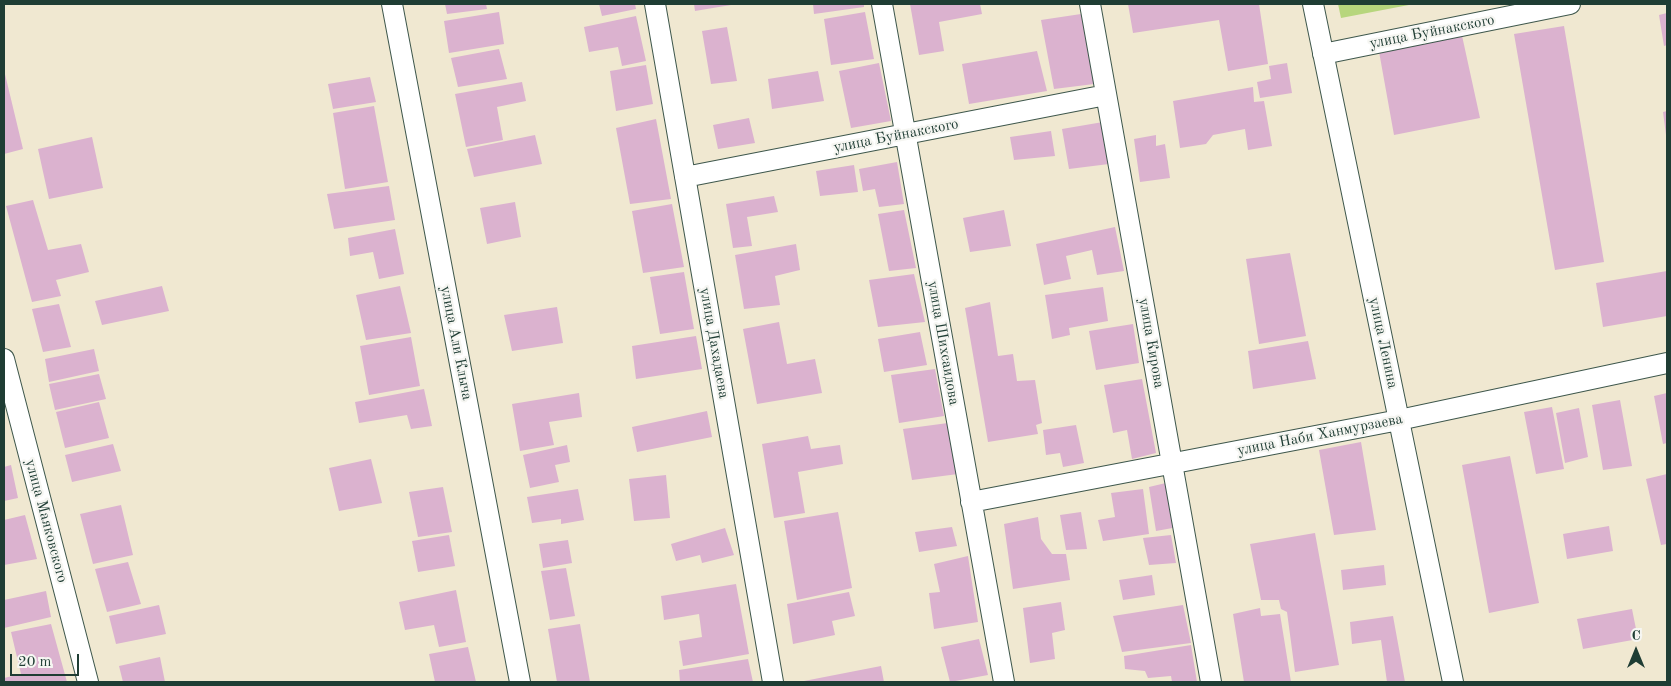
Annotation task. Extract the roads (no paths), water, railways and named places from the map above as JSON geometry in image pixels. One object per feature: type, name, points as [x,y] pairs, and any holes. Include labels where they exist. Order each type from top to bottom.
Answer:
[{"type":"street","name":"улица Али Клыча","points":[[392,4],[520,682]]},
{"type":"street","name":"улица Дахадаева","points":[[654,4],[773,682]]},
{"type":"street","name":"улица Шихсаидова","points":[[882,4],[1004,682]]},
{"type":"street","name":"улица Кирова","points":[[1090,4],[1211,682]]},
{"type":"street","name":"улица Ленина","points":[[1313,4],[1453,682]]},
{"type":"street","name":"улица Буйнакского","points":[[1323,54],[1570,4]]},
{"type":"street","name":"улица Буйнакского","points":[[685,177],[1106,95]]},
{"type":"street","name":"улица Маяковского","points":[[4,359],[88,682]]},
{"type":"street","name":"улица Наби Ханмурзаева","points":[[971,502],[1399,420],[1667,363]]}]
